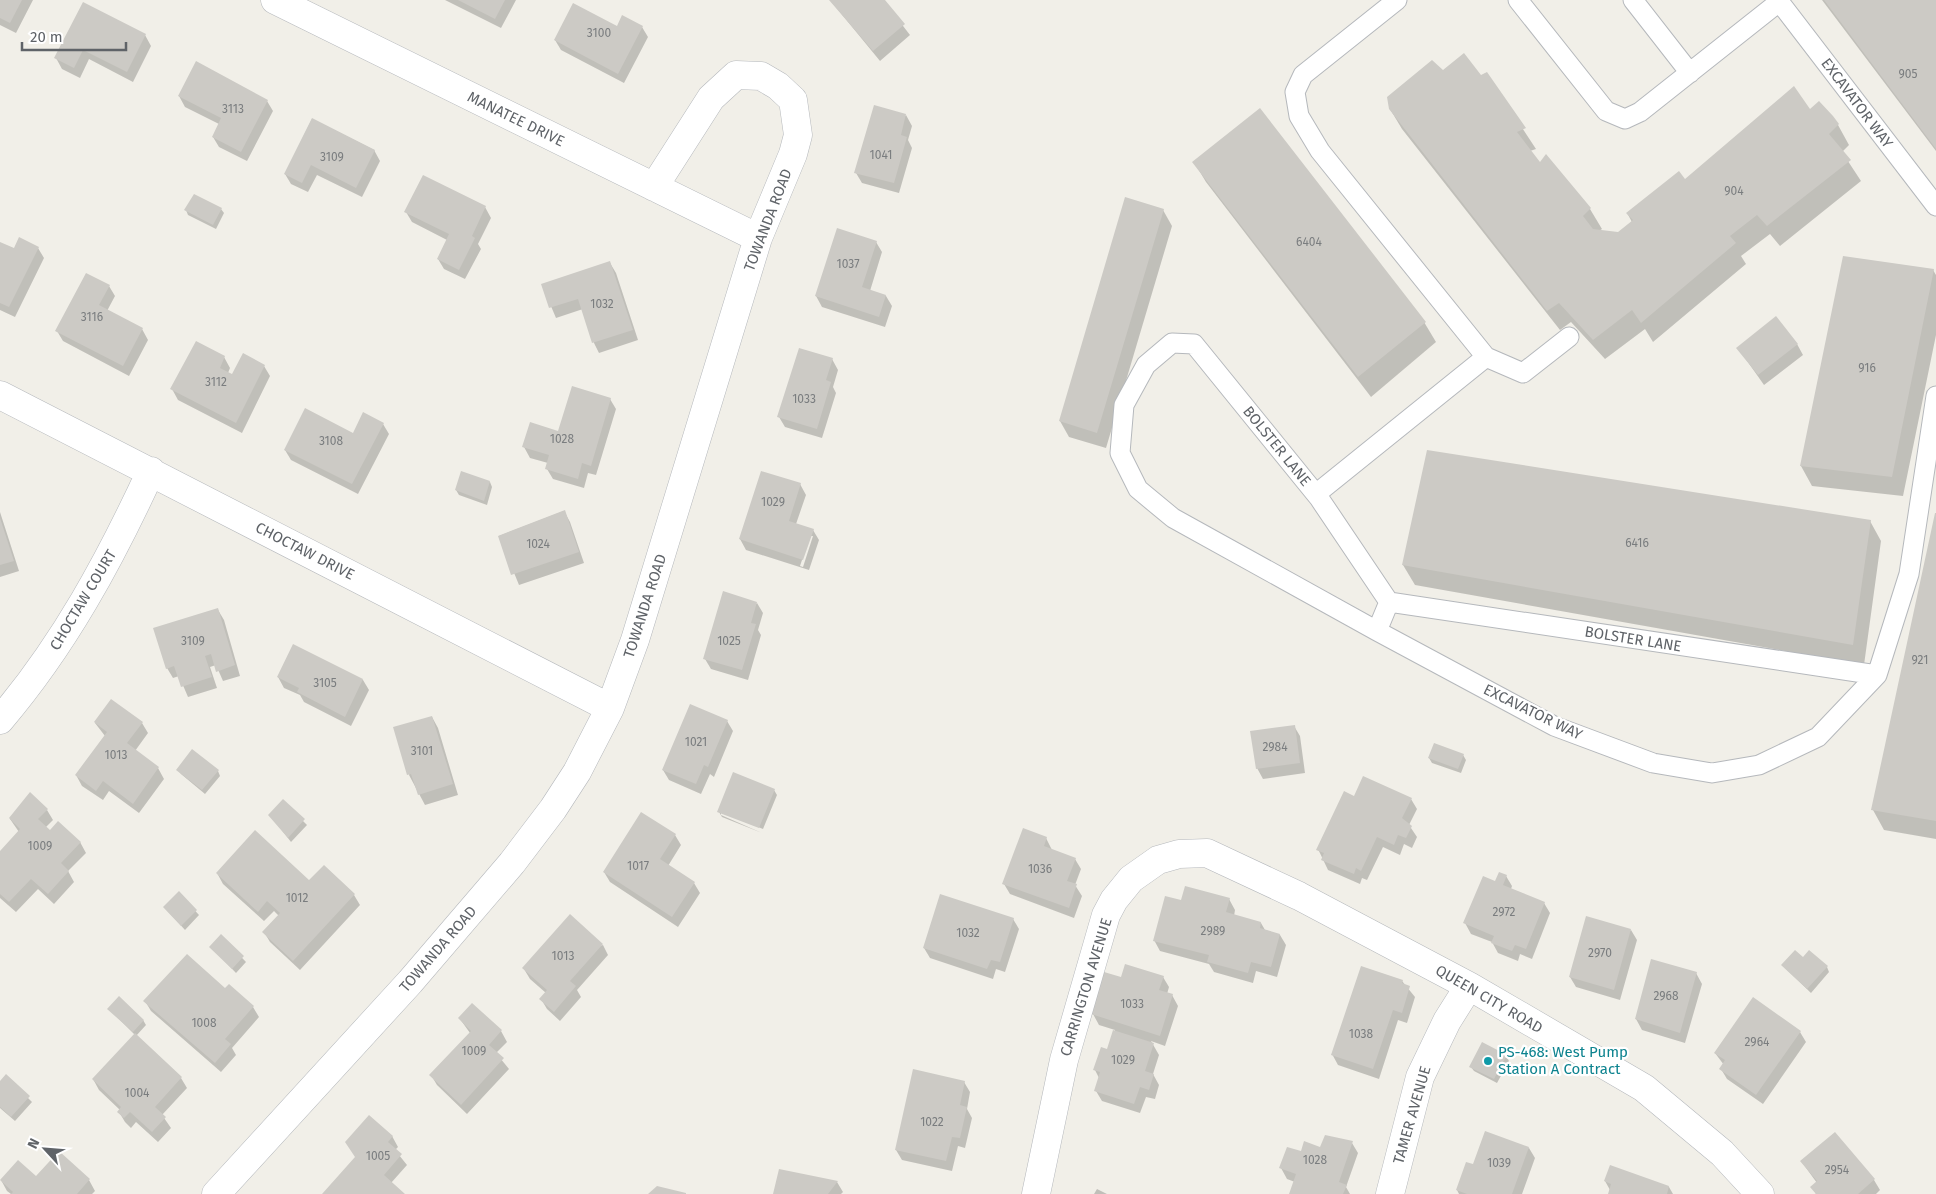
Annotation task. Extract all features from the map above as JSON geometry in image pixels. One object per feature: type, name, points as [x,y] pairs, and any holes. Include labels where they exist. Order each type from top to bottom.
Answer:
[{"type":"street","name":"MANATEE DRIVE","points":[[275,0],[758,238]]},
{"type":"street","name":"TOWANDA ROAD","points":[[216,1194],[410,982],[512,863],[553,809],[577,772],[610,708],[635,640],[758,238],[793,154],[798,135],[792,100],[778,86],[761,76],[736,75],[711,98],[654,187]]},
{"type":"street","name":"CHOCTAW DRIVE","points":[[0,395],[610,708]]},
{"type":"street","name":"CHOCTAW COURT","points":[[0,720],[23,693],[76,618],[120,538],[151,471]]},
{"type":"street","name":"CARRINGTON AVENUE","points":[[1036,1194],[1064,1060],[1104,924],[1114,900],[1131,879],[1158,860],[1179,854],[1207,853],[1300,896]]},
{"type":"street","name":"QUEEN CITY ROAD","points":[[1300,896],[1469,986],[1644,1088],[1668,1105],[1722,1152],[1760,1194]]},
{"type":"street","name":"TAMER AVENUE","points":[[1390,1194],[1420,1077],[1447,1021],[1469,986]]},
{"type":"lane","points":[[1397,0],[1303,75],[1295,92],[1299,116],[1320,151],[1486,357],[1523,373],[1569,337]]},
{"type":"lane","points":[[1518,0],[1606,111],[1625,118],[1640,112],[1779,1]]},
{"type":"lane","points":[[1633,0],[1690,73]]},
{"type":"lane","name":"EXCAVATOR WAY","points":[[1779,1],[1936,206]]},
{"type":"lane","name":"EXCAVATOR WAY","points":[[1194,344],[1172,343],[1146,365],[1124,405],[1120,453],[1138,489],[1173,518],[1377,632],[1554,726],[1653,763],[1712,773],[1759,765],[1818,737],[1877,675],[1908,574],[1936,396]]},
{"type":"lane","name":"BOLSTER LANE","points":[[1194,344],[1316,494],[1389,602],[1877,675]]},
{"type":"lane","points":[[1316,494],[1486,357]]},
{"type":"lane","points":[[1377,632],[1389,602]]},
{"type":"building","points":[[0,0],[22,0],[10,23],[0,18]]},
{"type":"building","points":[[458,0],[505,0],[495,19]]},
{"type":"building","points":[[829,0],[885,0],[905,24],[873,51]]},
{"type":"building","points":[[1824,0],[1936,0],[1936,149]]},
{"type":"building","points":[[83,2],[146,34],[127,72],[83,50],[74,68],[54,58]]},
{"type":"building","points":[[573,3],[617,26],[622,15],[643,26],[618,74],[554,40]]},
{"type":"building","points":[[1464,53],[1481,75],[1487,72],[1526,128],[1517,132],[1540,162],[1546,154],[1591,208],[1583,216],[1593,229],[1618,232],[1633,220],[1626,213],[1679,171],[1685,179],[1794,86],[1810,109],[1819,101],[1833,116],[1839,124],[1829,134],[1851,160],[1767,226],[1757,215],[1730,236],[1736,243],[1641,323],[1632,310],[1593,340],[1559,303],[1547,311],[1389,109],[1387,97],[1432,60],[1443,70]]},
{"type":"building","points":[[196,61],[268,100],[241,152],[212,137],[221,118],[178,96]]},
{"type":"building","points":[[874,105],[906,114],[901,135],[907,137],[894,183],[854,173]]},
{"type":"building","points":[[1260,108],[1426,322],[1358,377],[1192,162]]},
{"type":"building","points":[[312,118],[375,150],[356,188],[311,165],[302,183],[284,174]]},
{"type":"building","points":[[423,175],[486,206],[472,236],[475,238],[459,270],[437,259],[449,234],[404,212]]},
{"type":"building","points":[[194,194],[222,208],[213,225],[184,210]]},
{"type":"building","points":[[1125,197],[1164,209],[1097,433],[1059,421]]},
{"type":"building","points":[[837,228],[877,241],[862,287],[886,295],[879,317],[815,296]]},
{"type":"building","points":[[19,237],[39,247],[9,307],[0,303],[0,242],[14,248]]},
{"type":"building","points":[[1843,256],[1934,269],[1892,477],[1800,466]]},
{"type":"building","points":[[610,261],[633,330],[592,343],[578,299],[549,308],[541,284]]},
{"type":"building","points":[[86,273],[110,285],[99,305],[143,328],[123,366],[55,331]]},
{"type":"building","points":[[1776,316],[1798,344],[1758,375],[1736,348]]},
{"type":"building","points":[[196,341],[225,356],[220,368],[232,374],[243,353],[265,365],[236,423],[170,389]]},
{"type":"building","points":[[799,348],[833,358],[826,380],[831,382],[817,429],[777,417]]},
{"type":"building","points":[[572,386],[611,398],[591,466],[582,463],[578,479],[545,469],[549,455],[522,447],[530,422],[558,431]]},
{"type":"building","points":[[305,408],[353,433],[363,412],[384,423],[352,484],[284,450]]},
{"type":"building","points":[[1427,450],[1871,520],[1853,645],[1402,565]]},
{"type":"building","points":[[461,471],[490,481],[484,501],[455,490]]},
{"type":"building","points":[[761,471],[801,483],[789,521],[814,529],[803,560],[739,539]]},
{"type":"building","points":[[565,510],[579,552],[511,575],[498,536]]},
{"type":"building","points":[[1936,513],[1936,821],[1871,810]]},
{"type":"building","points":[[0,518],[14,561],[0,565]]},
{"type":"building","points":[[723,591],[757,602],[751,623],[756,624],[742,670],[703,659]]},
{"type":"building","points":[[218,608],[235,665],[216,672],[211,654],[205,656],[212,677],[181,687],[174,666],[166,669],[153,628]]},
{"type":"building","points":[[293,644],[363,679],[345,717],[297,692],[299,688],[277,677]]},
{"type":"building","points":[[111,699],[143,722],[127,743],[159,767],[133,804],[103,781],[96,791],[75,775],[107,732],[94,722]]},
{"type":"building","points":[[690,704],[728,720],[708,767],[704,765],[696,784],[662,770]]},
{"type":"building","points":[[432,716],[453,784],[418,795],[411,774],[407,775],[393,727]]},
{"type":"building","points":[[1295,725],[1300,763],[1256,769],[1250,731]]},
{"type":"building","points":[[1434,743],[1464,754],[1458,769],[1428,758]]},
{"type":"building","points":[[192,749],[219,770],[202,790],[176,770]]},
{"type":"building","points":[[733,772],[775,789],[759,828],[717,812]]},
{"type":"building","points":[[1363,776],[1412,798],[1402,818],[1412,826],[1406,838],[1398,835],[1394,845],[1377,837],[1361,871],[1356,868],[1354,874],[1321,860],[1324,853],[1316,850],[1344,791],[1354,796]]},
{"type":"building","points":[[30,792],[48,809],[38,819],[50,830],[58,821],[81,842],[61,863],[69,871],[48,894],[31,879],[9,902],[0,894],[0,851],[20,829],[9,818]]},
{"type":"building","points":[[283,799],[305,819],[288,838],[268,815]]},
{"type":"building","points":[[641,812],[676,834],[660,859],[695,882],[672,917],[603,872]]},
{"type":"building","points":[[1023,828],[1047,837],[1044,846],[1076,858],[1067,881],[1077,884],[1069,908],[1002,884]]},
{"type":"building","points":[[255,830],[309,880],[324,865],[355,894],[293,961],[262,932],[280,913],[267,901],[258,912],[216,873]]},
{"type":"building","points":[[1499,872],[1507,875],[1503,885],[1545,902],[1526,949],[1515,945],[1512,951],[1491,943],[1494,936],[1463,923],[1483,876],[1495,881]]},
{"type":"building","points":[[1185,886],[1230,898],[1226,912],[1261,922],[1260,928],[1280,934],[1271,967],[1251,962],[1248,973],[1207,962],[1209,955],[1153,941],[1165,896],[1181,900]]},
{"type":"building","points":[[179,891],[197,910],[181,926],[163,907]]},
{"type":"building","points":[[940,894],[1014,918],[1000,962],[991,960],[987,969],[923,948]]},
{"type":"building","points":[[570,914],[603,944],[570,981],[576,986],[554,1012],[539,999],[547,990],[522,968]]},
{"type":"building","points":[[1586,916],[1631,929],[1614,990],[1569,977]]},
{"type":"building","points":[[221,934],[244,956],[232,969],[209,947]]},
{"type":"building","points":[[1795,950],[1803,957],[1809,950],[1828,966],[1807,989],[1781,965]]},
{"type":"building","points":[[187,954],[225,988],[229,984],[254,1006],[225,1039],[231,1044],[215,1063],[143,1001]]},
{"type":"building","points":[[1651,959],[1697,972],[1680,1033],[1635,1019]]},
{"type":"building","points":[[1125,964],[1164,976],[1159,990],[1173,994],[1160,1036],[1091,1014],[1104,972],[1121,977]]},
{"type":"building","points":[[1361,966],[1403,980],[1402,983],[1410,986],[1402,1013],[1393,1010],[1373,1069],[1331,1055]]},
{"type":"building","points":[[119,996],[144,1020],[133,1032],[107,1009]]},
{"type":"building","points":[[1753,997],[1801,1031],[1756,1095],[1719,1069],[1725,1060],[1714,1053]]},
{"type":"building","points":[[472,1003],[502,1030],[489,1045],[504,1058],[461,1105],[429,1075],[471,1031],[458,1018]]},
{"type":"building","points":[[1113,1030],[1154,1043],[1145,1071],[1154,1074],[1149,1090],[1140,1087],[1134,1104],[1094,1091],[1100,1072],[1093,1070],[1101,1047],[1107,1049]]},
{"type":"building","points":[[135,1033],[182,1077],[155,1107],[166,1117],[152,1132],[130,1112],[124,1118],[117,1112],[121,1107],[92,1079]]},
{"type":"building","name":"PS-468: West Pump Station A Contract","points":[[1482,1042],[1507,1055],[1494,1079],[1469,1067]]},
{"type":"building","points":[[913,1069],[965,1081],[960,1105],[967,1107],[960,1138],[952,1137],[946,1161],[895,1150]]},
{"type":"building","points":[[6,1074],[30,1096],[11,1117],[0,1107],[0,1081]]},
{"type":"building","points":[[369,1115],[393,1136],[388,1142],[402,1154],[384,1175],[405,1194],[322,1194],[355,1157],[345,1142]]},
{"type":"building","points":[[1485,1131],[1529,1147],[1512,1194],[1467,1194],[1456,1190],[1466,1162],[1473,1164]]},
{"type":"building","points":[[1835,1132],[1875,1179],[1858,1194],[1816,1194],[1810,1187],[1817,1181],[1800,1161]]},
{"type":"building","points":[[1325,1135],[1353,1141],[1339,1182],[1347,1185],[1343,1194],[1289,1194],[1296,1174],[1279,1168],[1287,1147],[1301,1151],[1304,1141],[1320,1147]]},
{"type":"building","points":[[59,1151],[90,1179],[77,1194],[11,1194],[13,1192],[0,1180],[18,1160],[36,1176]]},
{"type":"building","points":[[1610,1165],[1669,1186],[1667,1194],[1608,1194],[1611,1184],[1604,1181]]},
{"type":"building","points":[[779,1169],[838,1181],[828,1194],[773,1194]]},
{"type":"building","points":[[657,1186],[686,1193],[686,1194],[648,1194]]},
{"type":"place","name":"PS-468: West Pump Station A Contract","points":[[1488,1061]]}]
